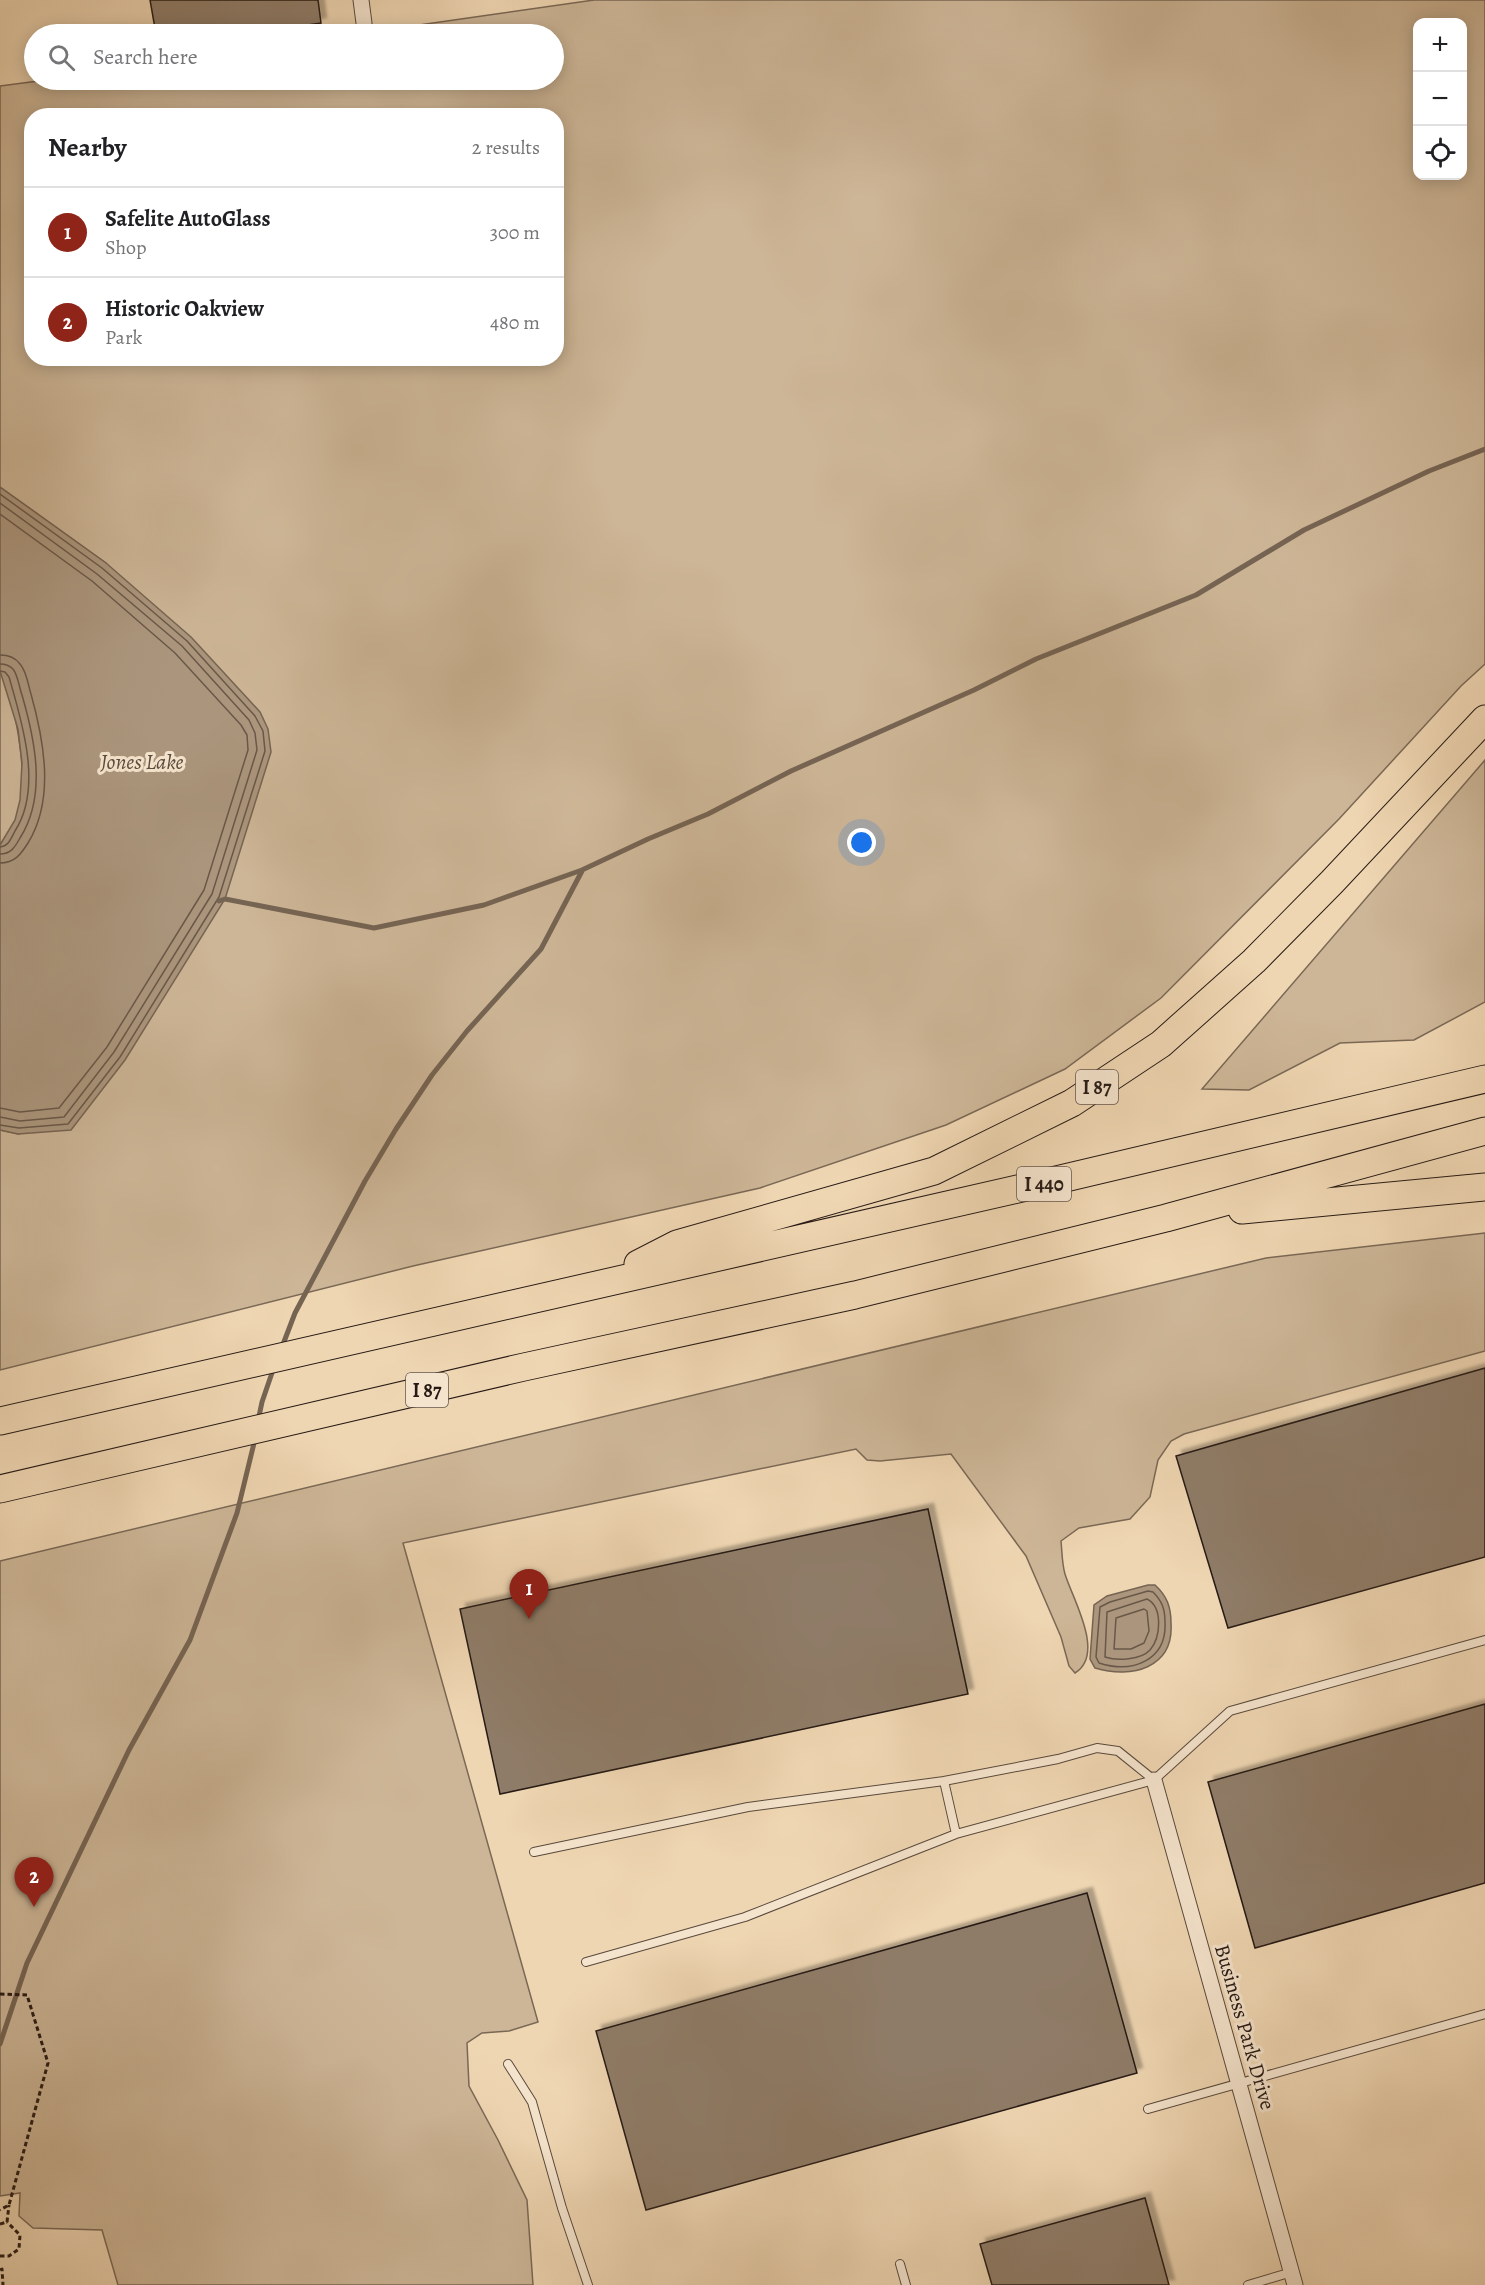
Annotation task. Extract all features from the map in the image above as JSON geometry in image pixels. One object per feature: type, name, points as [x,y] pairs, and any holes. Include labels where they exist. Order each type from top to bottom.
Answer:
[{"type":"highway","name":"I 87","points":[[0,1421],[601,1283],[677,1244],[934,1171],[1072,1103],[1161,1044],[1254,961],[1332,882],[1485,719]]},
{"type":"highway","name":"I 440","points":[[601,1283],[1025,1188],[1485,1079]]},
{"type":"highway","points":[[1166,1218],[1485,1131]]},
{"type":"highway","name":"I 87","points":[[0,1489],[524,1367],[855,1295],[1166,1218],[1485,1187]]},
{"type":"street","points":[[361,0],[364,22]]},
{"type":"street","name":"Business Park Drive","points":[[1154,1780],[1293,2278]]},
{"type":"lane","points":[[586,1962],[745,1917],[956,1834],[1154,1780],[1230,1711],[1485,1640]]},
{"type":"lane","points":[[534,1852],[748,1807],[944,1781],[1058,1759],[1097,1748],[1118,1751],[1154,1780]]},
{"type":"lane","points":[[944,1781],[956,1834]]},
{"type":"lane","points":[[1148,2109],[1485,2014]]},
{"type":"lane","points":[[508,2064],[532,2102],[562,2208],[588,2285]]},
{"type":"lane","points":[[900,2264],[906,2285]]},
{"type":"lane","points":[[1248,2285],[1293,2278]]},
{"type":"path","points":[[2,1994],[27,1995],[48,2062],[9,2205],[7,2222]]},
{"type":"path","points":[[0,2210],[9,2205]]},
{"type":"path","points":[[0,2224],[7,2222]]},
{"type":"path","points":[[0,2256],[9,2256],[19,2249],[20,2235],[7,2222]]},
{"type":"path","points":[[0,2270],[2,2269],[3,2285]]},
{"type":"shaded area","points":[[594,0],[1485,0],[1485,664],[1461,686],[1339,819],[1161,998],[1065,1069],[946,1125],[760,1188],[413,1266],[0,1370],[0,1130],[19,1134],[106,563],[0,487],[0,86],[24,83],[24,90],[564,90],[564,24],[426,24]]},
{"type":"shaded area","points":[[0,671],[16,724],[22,767],[22,787],[20,806],[15,821],[0,845]]},
{"type":"shaded area","points":[[1485,760],[1485,1002],[1414,1040],[1340,1043],[1249,1090],[1202,1089]]},
{"type":"shaded area","points":[[1485,1233],[1485,1351],[1184,1434],[1171,1441],[1158,1460],[1150,1497],[1130,1519],[1079,1528],[1061,1541],[1065,1574],[1084,1625],[1087,1640],[1088,1653],[1084,1664],[1075,1673],[1069,1666],[1061,1637],[1026,1556],[951,1454],[880,1461],[867,1460],[856,1449],[403,1543],[538,2022],[509,2031],[482,2033],[467,2043],[469,2086],[527,2200],[533,2285],[118,2285],[102,2230],[33,2228],[19,2216],[20,2193],[0,2196],[0,1561],[1266,1258]]},
{"type":"water","name":"Jones Lake","points":[[0,487],[106,563],[191,637],[260,712],[268,729],[271,752],[225,899],[125,1060],[71,1130],[18,1134],[0,1130],[0,845],[15,820],[20,800],[22,763],[18,729],[0,671]]},
{"type":"water","points":[[1155,1585],[1159,1589],[1169,1607],[1170,1638],[1166,1651],[1158,1660],[1136,1670],[1123,1672],[1095,1668],[1090,1659],[1094,1605],[1107,1596]]},
{"type":"building","points":[[150,0],[318,0],[321,23],[314,24],[154,24]]},
{"type":"building","points":[[1485,1368],[1485,1557],[1228,1628],[1176,1456]]},
{"type":"building","points":[[928,1509],[968,1694],[500,1794],[460,1609]]},
{"type":"building","points":[[1485,1704],[1485,1883],[1255,1948],[1208,1782]]},
{"type":"building","points":[[1087,1893],[1137,2073],[646,2210],[596,2031]]},
{"type":"building","points":[[1145,2198],[1169,2285],[992,2285],[980,2244]]},
{"type":"waterway","points":[[219,901],[225,899],[374,928],[484,905],[582,870],[708,814],[791,771],[974,690],[1036,659],[1196,595],[1304,530],[1429,471],[1485,449]]},
{"type":"waterway","points":[[282,1347],[295,1313],[365,1181],[396,1129],[432,1075],[467,1031],[541,949],[582,871]]},
{"type":"waterway","points":[[258,1421],[274,1367]]},
{"type":"waterway","points":[[0,2044],[27,1963],[129,1750],[190,1640],[237,1513],[255,1439]]},
{"type":"place","name":"Safelite AutoGlass","points":[[529,1619]]},
{"type":"place","name":"Historic Oakview","points":[[34,1907]]}]
